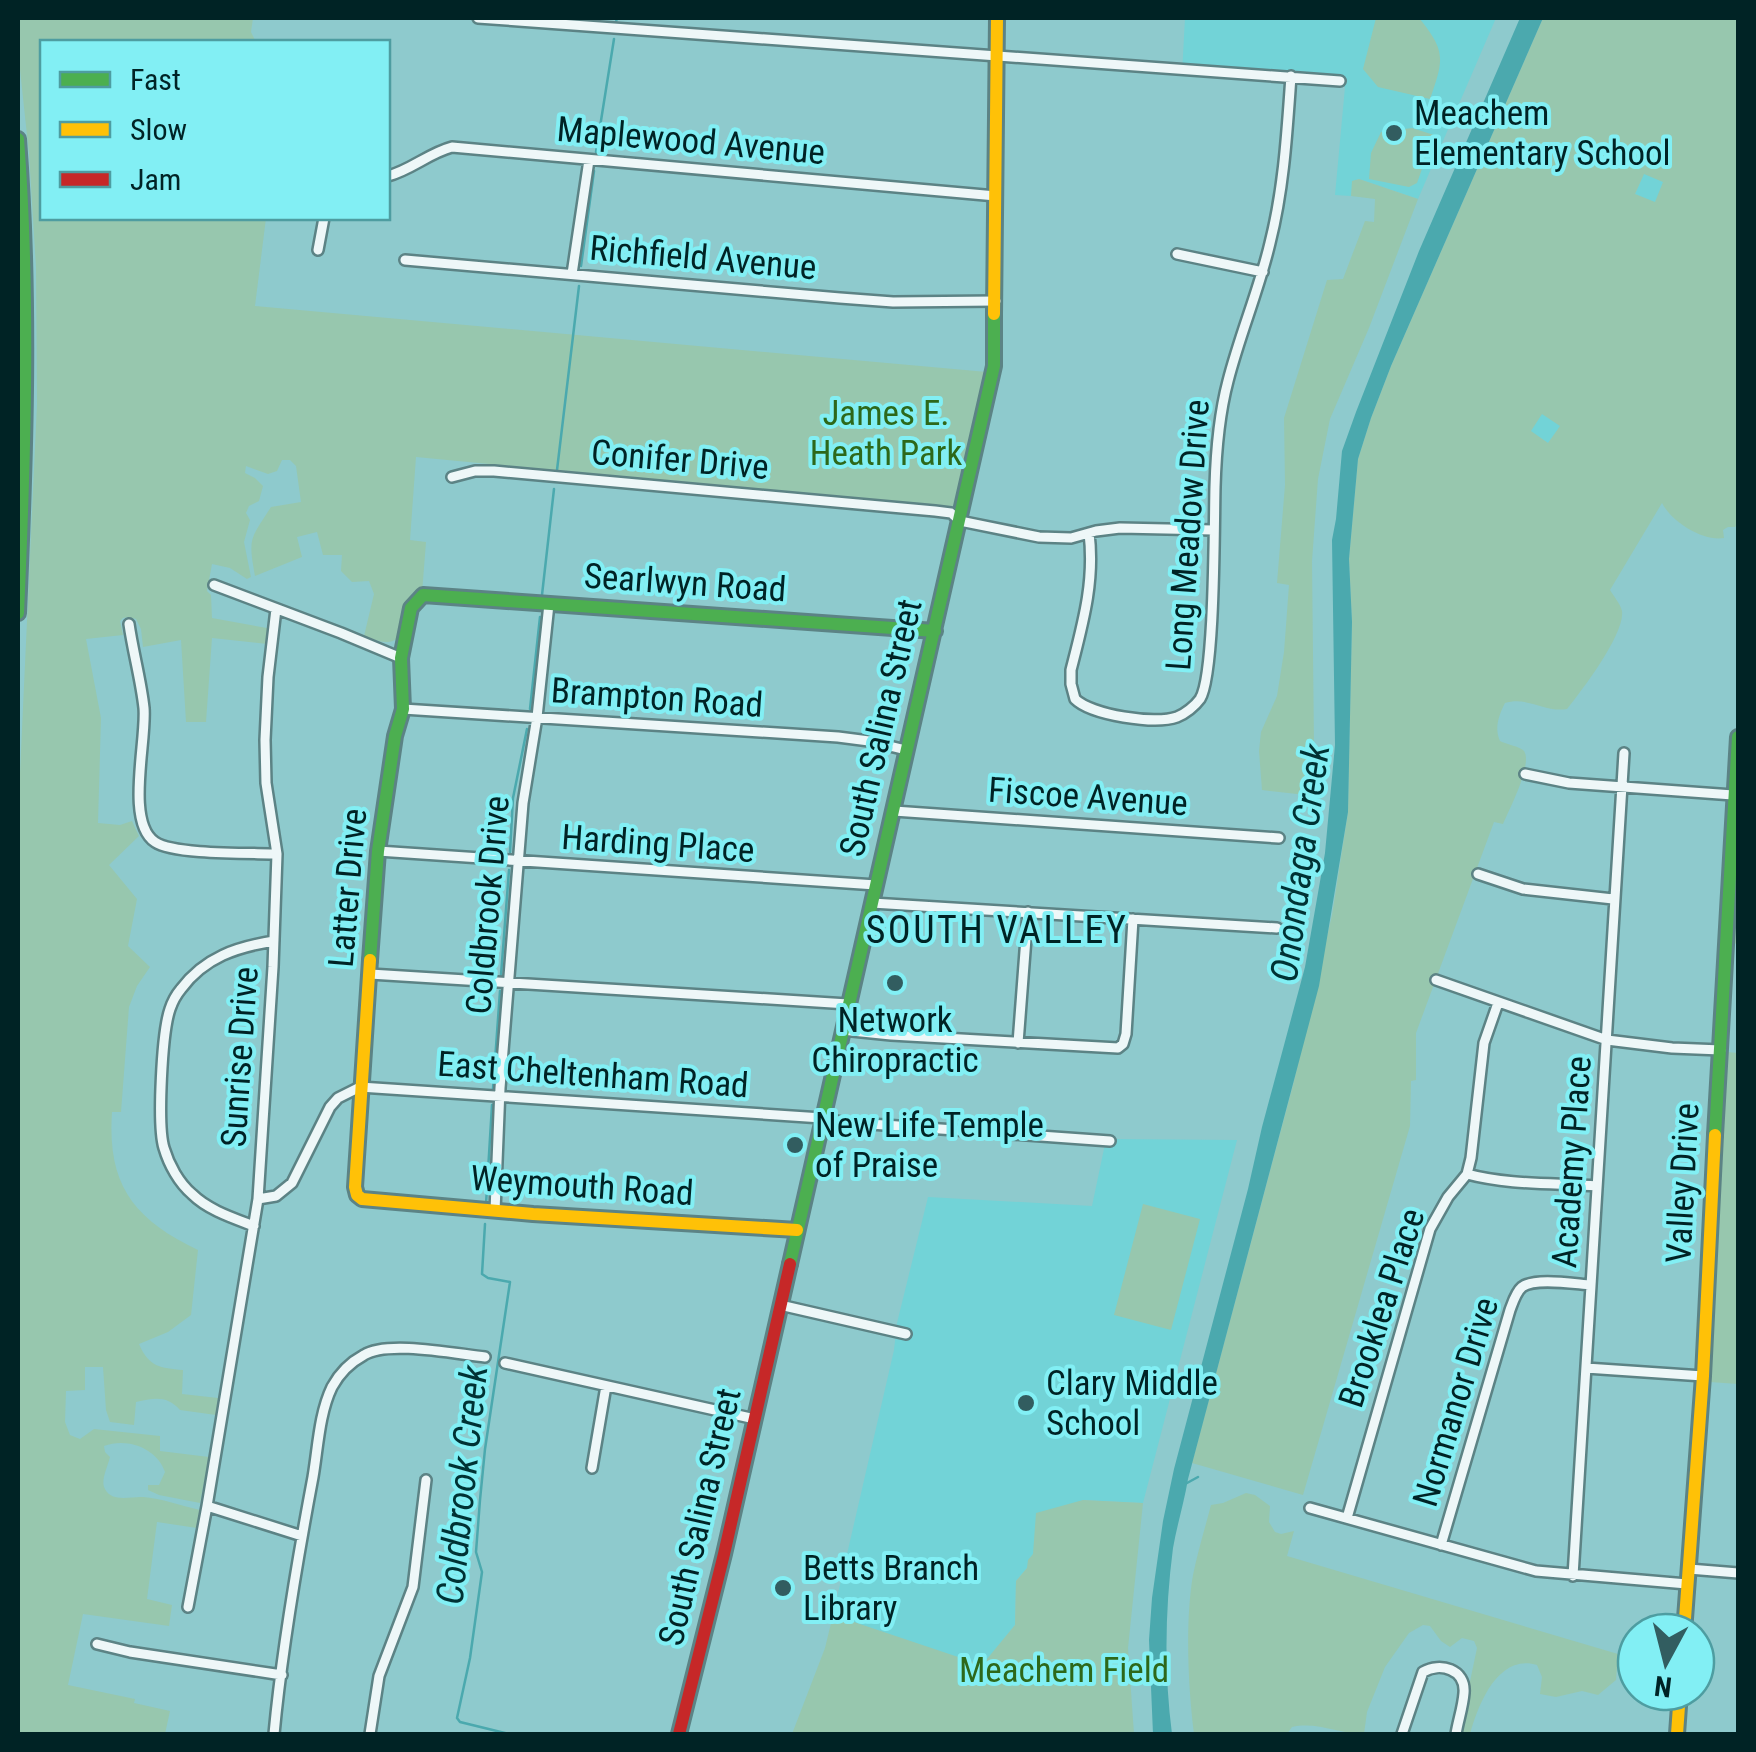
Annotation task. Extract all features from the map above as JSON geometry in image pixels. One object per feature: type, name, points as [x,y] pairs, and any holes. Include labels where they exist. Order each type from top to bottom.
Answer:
[{"type":"main road","name":"South Salina Street","points":[[680,1734],[994,366],[997,18]]},
{"type":"main road","points":[[18,139],[27,264],[28,355],[18,613]]},
{"type":"main road","name":"Searlwyn Road","points":[[432,596],[934,631]]},
{"type":"main road","name":"Latter Drive","points":[[362,1199],[354,1187],[378,851],[395,736],[403,709],[401,658],[411,608],[416,598],[432,596]]},
{"type":"main road","name":"Valley Drive","points":[[1686,1612],[1703,1376],[1738,737]]},
{"type":"main road","name":"Weymouth Road","points":[[362,1199],[797,1230]]},
{"type":"street","points":[[478,18],[1340,81]]},
{"type":"street","name":"Long Meadow Drive","points":[[1089,533],[1091,584],[1071,670],[1074,700],[1088,709],[1157,720],[1186,712],[1198,702],[1205,688],[1221,412],[1276,216],[1290,76]]},
{"type":"street","name":"Maplewood Avenue","points":[[390,175],[452,147],[996,196]]},
{"type":"street","points":[[572,274],[589,160]]},
{"type":"street","points":[[318,250],[324,220]]},
{"type":"street","points":[[1176,254],[1263,272]]},
{"type":"street","name":"Richfield Avenue","points":[[405,260],[893,302],[996,300]]},
{"type":"street","name":"Conifer Drive","points":[[452,477],[494,471],[934,510],[960,521],[1039,537],[1071,538],[1120,528],[1213,530]]},
{"type":"street","points":[[214,585],[401,658]]},
{"type":"street","name":"Coldbrook Drive","points":[[495,1211],[523,804],[538,718],[549,604]]},
{"type":"street","name":"Sunrise Drive","points":[[188,1607],[258,1198],[277,854],[266,783],[265,740],[276,609]]},
{"type":"street","points":[[129,624],[144,712],[140,821],[146,834],[162,846],[181,850],[277,854]]},
{"type":"street","name":"Brampton Road","points":[[403,709],[838,738],[906,750]]},
{"type":"street","name":"Academy Place","points":[[1573,1576],[1624,753]]},
{"type":"street","points":[[1525,774],[1569,783],[1733,795]]},
{"type":"street","name":"Fiscoe Avenue","points":[[894,811],[1279,838]]},
{"type":"street","name":"Harding Place","points":[[378,851],[876,885]]},
{"type":"street","points":[[1478,874],[1523,889],[1614,899]]},
{"type":"street","points":[[872,903],[1277,928]]},
{"type":"street","points":[[1018,1043],[1028,912]]},
{"type":"street","points":[[842,1030],[1118,1048],[1124,1044],[1126,1034],[1132,919]]},
{"type":"street","points":[[254,1226],[201,1201],[176,1174],[164,1150],[161,1132],[162,1081],[167,1021],[180,990],[214,958],[251,944],[274,942]]},
{"type":"street","points":[[370,974],[848,1004]]},
{"type":"street","points":[[1436,980],[1607,1040],[1721,1050]]},
{"type":"street","name":"Brooklea Place","points":[[1347,1518],[1430,1229],[1448,1196],[1467,1174],[1484,1043],[1498,1003]]},
{"type":"street","points":[[258,1198],[276,1196],[292,1183],[330,1108],[345,1093],[360,1087]]},
{"type":"street","name":"East Cheltenham Road","points":[[360,1087],[1110,1140]]},
{"type":"street","points":[[1467,1174],[1597,1186]]},
{"type":"street","name":"Normanor Drive","points":[[1441,1545],[1518,1291],[1533,1282],[1591,1285]]},
{"type":"street","points":[[780,1306],[906,1334]]},
{"type":"street","points":[[274,1734],[302,1536],[333,1385],[353,1363],[374,1350],[423,1350],[485,1357]]},
{"type":"street","points":[[505,1363],[755,1419]]},
{"type":"street","points":[[1586,1368],[1703,1376]]},
{"type":"street","points":[[592,1468],[606,1386]]},
{"type":"street","points":[[370,1734],[380,1676],[414,1587],[426,1480]]},
{"type":"street","points":[[207,1506],[302,1536]]},
{"type":"street","points":[[1310,1508],[1536,1571],[1688,1584]]},
{"type":"street","points":[[1688,1569],[1738,1572]]},
{"type":"street","points":[[97,1644],[282,1674]]},
{"type":"street","points":[[1402,1734],[1423,1672],[1439,1666],[1458,1674],[1463,1684],[1456,1734]]},
{"type":"shaded area","name":"Meachem Elementary School","points":[[1185,18],[1496,18],[1418,199],[1359,179],[1353,181],[1351,196],[1335,195],[1345,87],[1182,74]]},
{"type":"shaded area","points":[[1520,18],[1543,18],[1391,366],[1358,459],[1349,559],[1352,622],[1348,812],[1319,986],[1175,1539],[1166,1641],[1172,1734],[1153,1734],[1149,1640],[1163,1521],[1305,967],[1325,853],[1335,745],[1332,540],[1342,451],[1419,251]]},
{"type":"shaded area","points":[[1644,173],[1664,182],[1655,203],[1635,194]]},
{"type":"shaded area","points":[[1542,413],[1561,426],[1548,443],[1530,431]]},
{"type":"shaded area","name":"Clary Middle School","points":[[1114,1139],[1237,1140],[1143,1503],[1083,1500],[1033,1554],[1016,1581],[1015,1625],[982,1666],[833,1615],[928,1197],[1092,1206],[1105,1144]]},
{"type":"green space","name":"James E. Heath Park","points":[[18,18],[253,18],[251,32],[255,40],[40,40],[40,220],[266,220],[255,306],[987,372],[957,504],[948,508],[416,457],[410,540],[426,542],[422,593],[412,593],[401,635],[388,642],[364,636],[374,594],[369,581],[352,582],[341,571],[342,555],[323,555],[317,532],[297,537],[302,557],[255,576],[251,546],[259,526],[271,507],[301,502],[296,466],[290,460],[282,460],[277,471],[268,474],[246,466],[245,473],[263,486],[259,501],[249,506],[246,513],[250,520],[244,542],[251,577],[247,579],[230,568],[212,564],[207,591],[211,595],[212,618],[267,628],[267,644],[212,638],[206,722],[186,722],[181,640],[143,647],[141,629],[136,619],[129,617],[120,621],[123,635],[86,639],[101,718],[98,823],[120,825],[132,821],[139,836],[109,865],[137,899],[128,946],[150,967],[129,1007],[121,1112],[112,1112],[114,1160],[120,1179],[141,1212],[198,1250],[191,1315],[168,1332],[139,1344],[156,1365],[183,1370],[182,1394],[218,1398],[216,1415],[180,1410],[160,1399],[136,1402],[134,1425],[110,1422],[103,1367],[85,1367],[85,1390],[66,1391],[65,1422],[70,1435],[80,1439],[94,1429],[160,1436],[160,1451],[209,1457],[200,1503],[148,1490],[148,1485],[159,1485],[165,1472],[148,1451],[131,1444],[104,1446],[110,1457],[103,1482],[108,1493],[157,1499],[200,1510],[197,1528],[157,1522],[147,1599],[172,1605],[169,1626],[83,1614],[68,1685],[170,1711],[165,1734],[18,1734],[18,816],[37,404],[36,267]]},
{"type":"green space","points":[[1376,18],[1419,18],[1428,29],[1440,56],[1430,99],[1378,87],[1363,69]]},
{"type":"green space","points":[[1543,18],[1738,18],[1738,523],[1723,530],[1724,538],[1707,537],[1680,523],[1662,503],[1610,590],[1622,611],[1617,633],[1567,709],[1505,703],[1498,736],[1500,741],[1524,751],[1523,776],[1503,824],[1494,822],[1416,1033],[1416,1080],[1411,1081],[1410,1126],[1303,1495],[1192,1463],[1293,1085],[1332,915],[1348,812],[1352,622],[1349,559],[1358,459],[1391,366]],"holes":[[[1644,174],[1663,182],[1655,202],[1635,194]],[[1542,414],[1560,426],[1548,443],[1531,431]]]},
{"type":"green space","points":[[1412,128],[1434,135],[1417,183],[1409,187],[1369,179],[1371,153],[1381,132]]},
{"type":"green space","points":[[1359,179],[1418,199],[1330,419],[1318,479],[1312,561],[1314,746],[1306,795],[1262,790],[1261,732],[1277,696],[1289,585],[1277,583],[1285,485],[1284,418],[1327,280],[1343,279],[1365,221],[1374,222],[1375,199],[1351,196],[1352,181]]},
{"type":"green space","points":[[1738,795],[1738,944],[1731,943]]},
{"type":"green space","points":[[1727,1052],[1738,1053],[1738,1384],[1710,1382]]},
{"type":"green space","points":[[1143,1204],[1200,1219],[1171,1330],[1114,1315]]},
{"type":"green space","points":[[1246,1493],[1270,1506],[1269,1522],[1275,1532],[1294,1531],[1287,1556],[1616,1653],[1616,1680],[1598,1695],[1582,1691],[1556,1697],[1540,1694],[1542,1677],[1537,1665],[1523,1663],[1511,1667],[1484,1696],[1470,1734],[1459,1734],[1477,1648],[1474,1641],[1462,1638],[1450,1647],[1430,1626],[1423,1625],[1409,1633],[1385,1667],[1367,1712],[1364,1734],[1310,1726],[1292,1727],[1287,1734],[1194,1734],[1188,1654],[1193,1575],[1211,1505]]},
{"type":"green space","name":"Meachem Field","points":[[1083,1500],[1143,1503],[1128,1648],[1134,1734],[792,1734],[825,1648],[833,1615],[982,1665],[1015,1625],[1016,1581],[1033,1554],[1036,1513]]},
{"type":"waterway","name":"Coldbrook Creek","points":[[616,22],[617,18]]},
{"type":"waterway","name":"Coldbrook Creek","points":[[596,152],[614,39]]},
{"type":"waterway","name":"Coldbrook Creek","points":[[581,266],[594,171]]},
{"type":"waterway","name":"Coldbrook Creek","points":[[557,470],[579,286]]},
{"type":"waterway","name":"Coldbrook Creek","points":[[542,595],[554,489]]},
{"type":"waterway","name":"Coldbrook Creek","points":[[530,709],[540,617]]},
{"type":"waterway","name":"Coldbrook Creek","points":[[510,852],[513,798],[527,729]]},
{"type":"waterway","name":"Coldbrook Creek","points":[[501,975],[509,870]]},
{"type":"waterway","name":"Coldbrook Creek","points":[[493,1089],[500,991]]},
{"type":"waterway","name":"Coldbrook Creek","points":[[486,1204],[492,1105]]},
{"type":"waterway","name":"Coldbrook Creek","points":[[485,1224],[482,1274],[510,1282],[480,1500],[476,1552],[482,1572],[457,1718],[509,1734]]},
{"type":"waterway","points":[[1187,1483],[1198,1477]]},
{"type":"traffic: fast","points":[[18,139],[25,376],[18,613]]},
{"type":"traffic: fast","points":[[790,1264],[994,366],[994,314]]},
{"type":"traffic: fast","points":[[370,960],[378,851],[395,736],[403,709],[401,658],[411,608],[423,595],[935,631]]},
{"type":"traffic: fast","points":[[1715,1135],[1738,737]]},
{"type":"traffic: slow","points":[[994,314],[997,18]]},
{"type":"traffic: slow","points":[[370,960],[355,1187],[362,1199],[797,1230]]},
{"type":"traffic: slow","points":[[1685,1612],[1715,1135]]},
{"type":"traffic: slow","points":[[1677,1734],[1679,1712]]},
{"type":"traffic: jam","points":[[679,1734],[790,1264]]},
{"type":"place","name":"Meachem Elementary School","points":[[1394,133]]},
{"type":"place","name":"Network Chiropractic","points":[[895,983]]},
{"type":"place","name":"New Life Temple of Praise","points":[[795,1145]]},
{"type":"place","name":"Clary Middle School","points":[[1026,1403]]},
{"type":"place","name":"Betts Branch Library","points":[[783,1588]]},
{"type":"district","name":"SOUTH VALLEY","points":[[997,930]]},
{"type":"water label","name":"Onondaga Creek","points":[[1300,863]]}]
